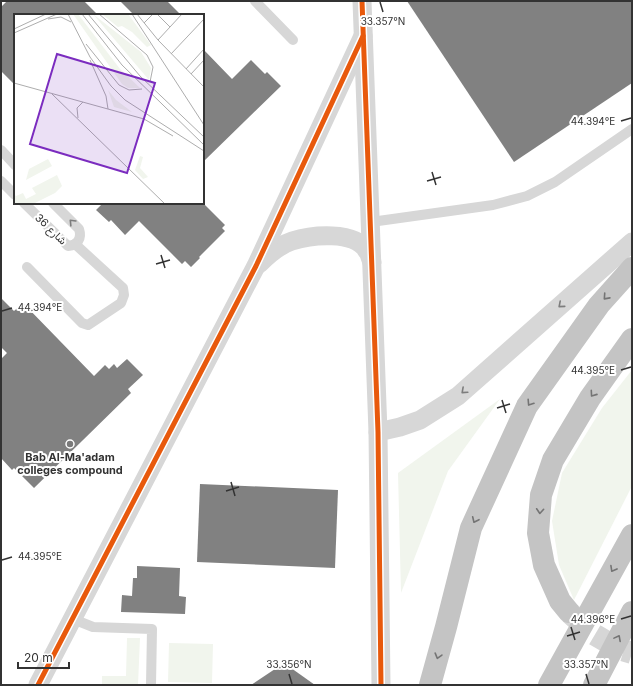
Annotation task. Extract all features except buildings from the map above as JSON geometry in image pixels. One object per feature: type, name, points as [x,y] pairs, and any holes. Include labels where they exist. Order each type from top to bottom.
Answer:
[{"type":"highway","points":[[430,685],[471,528],[527,406],[599,305],[632,268]]},
{"type":"highway","points":[[569,612],[560,601],[544,565],[538,532],[541,495],[553,460],[590,398],[632,339]]},
{"type":"highway","points":[[549,685],[632,535]]},
{"type":"highway","points":[[594,685],[632,612]]},
{"type":"street","points":[[362,1],[378,432],[381,685]]},
{"type":"street","points":[[38,685],[256,266],[363,36]]},
{"type":"street","points":[[256,266],[275,250],[291,242],[319,236],[345,238],[358,242],[367,250],[372,263]]},
{"type":"street","points":[[378,432],[400,427],[420,420],[458,396],[632,242]]},
{"type":"lane","points":[[255,1],[293,40]]},
{"type":"lane","points":[[371,222],[493,205],[527,196],[555,182],[632,129]]},
{"type":"lane","points":[[1,150],[14,164]]},
{"type":"lane","points":[[1,181],[14,193]]},
{"type":"lane","name":"شارع 36","points":[[25,204],[68,246],[75,244],[79,239],[79,229],[54,204]]},
{"type":"lane","points":[[27,267],[82,323],[88,325],[121,303],[124,296],[122,288],[75,244]]},
{"type":"lane","points":[[73,619],[93,627],[152,629],[151,685]]},
{"type":"shaded area","points":[[632,370],[632,486],[574,600],[559,565],[552,521],[562,473],[602,408]]},
{"type":"shaded area","points":[[500,399],[448,471],[401,593],[398,473]]},
{"type":"shaded area","points":[[127,638],[140,638],[138,685],[102,685],[102,676],[126,676]]},
{"type":"shaded area","points":[[169,643],[213,644],[212,683],[168,682]]},
{"type":"tunnel","points":[[570,613],[592,633],[619,649],[632,653]]},
{"type":"cycle path","points":[[362,1],[378,432],[381,685]]},
{"type":"cycle path","points":[[38,685],[256,266],[363,36]]},
{"type":"place","name":"Bab Al-Ma'adam colleges compound","points":[[70,444]]}]
